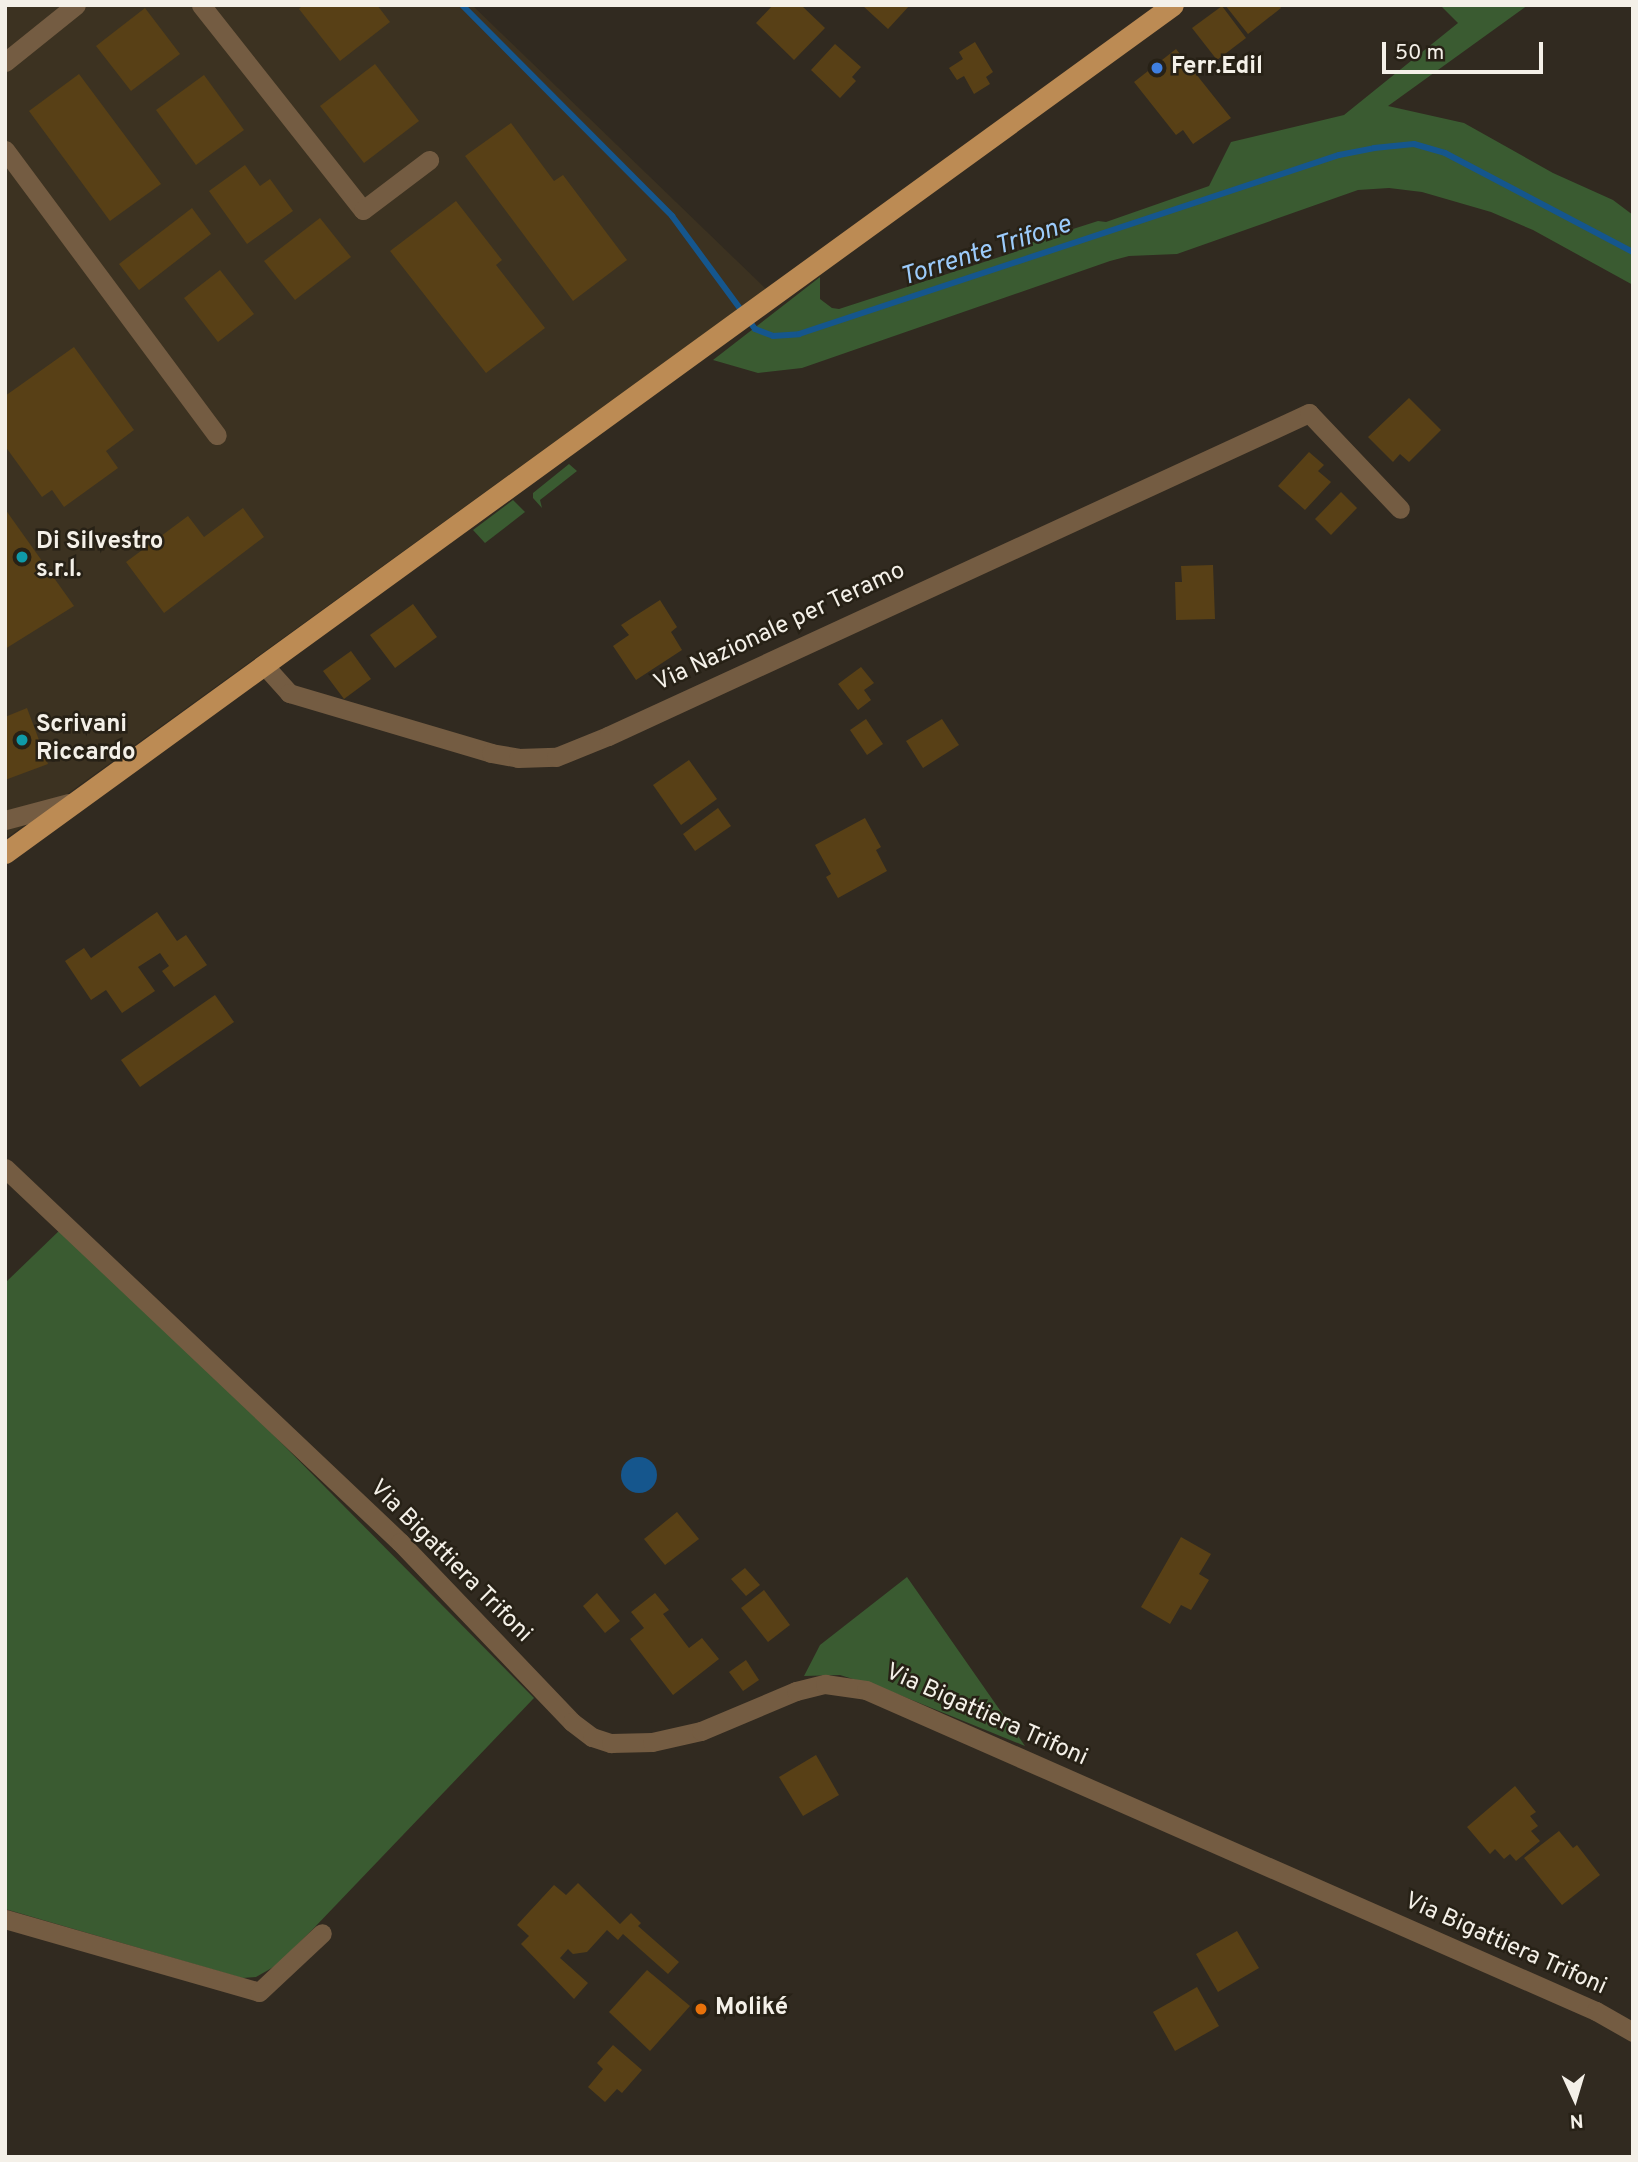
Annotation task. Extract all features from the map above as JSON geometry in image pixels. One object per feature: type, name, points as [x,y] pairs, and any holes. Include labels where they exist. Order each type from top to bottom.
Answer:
[{"type":"main road","points":[[5,853],[1173,5]]},
{"type":"street","points":[[5,62],[76,5]]},
{"type":"street","points":[[201,5],[363,210],[429,160]]},
{"type":"street","points":[[5,150],[217,435]]},
{"type":"street","name":"Via Nazionale per Teramo","points":[[264,665],[289,693],[491,752],[518,758],[556,757],[617,732],[1309,413],[1400,509]]},
{"type":"street","points":[[5,820],[80,799]]},
{"type":"street","name":"Via Bigattiera Trifoni","points":[[5,1168],[400,1542],[572,1722],[592,1737],[611,1743],[652,1742],[701,1731],[796,1691],[825,1684],[866,1690],[1596,2011],[1633,2032]]},
{"type":"street","points":[[5,1919],[236,1988],[259,1992],[322,1933]]},
{"type":"shaded area","points":[[5,5],[472,5],[766,289],[5,839]]},
{"type":"green space","points":[[1440,5],[1528,5],[1388,106],[1464,123],[1553,173],[1613,200],[1633,215],[1633,285],[1533,230],[1491,212],[1422,192],[1389,188],[1358,190],[1177,254],[1129,256],[1110,261],[802,368],[758,373],[713,360],[820,277],[820,299],[832,308],[839,309],[1018,251],[1026,244],[1098,221],[1106,222],[1209,186],[1231,142],[1344,115],[1458,23]]},
{"type":"green space","points":[[569,464],[577,471],[540,500],[542,508],[533,498],[533,493]]},
{"type":"green space","points":[[513,500],[525,512],[485,543],[473,530]]},
{"type":"green space","points":[[61,1229],[227,1388],[534,1698],[313,1929],[277,1965],[256,1977],[242,1978],[5,1909],[5,1283]]},
{"type":"green space","points":[[907,1577],[1025,1746],[885,1689],[840,1675],[804,1676],[820,1645]]},
{"type":"water","points":[[639,1457],[652,1462],[657,1475],[652,1488],[639,1493],[626,1488],[621,1475],[626,1462]]},
{"type":"building","points":[[303,5],[377,5],[390,22],[340,61],[299,9]]},
{"type":"building","points":[[773,5],[801,5],[825,28],[794,60],[756,23]]},
{"type":"building","points":[[862,5],[910,5],[888,29]]},
{"type":"building","points":[[1225,5],[1279,5],[1281,8],[1248,34]]},
{"type":"building","points":[[1222,6],[1246,38],[1217,60],[1192,28]]},
{"type":"building","points":[[145,8],[180,54],[131,91],[96,46]]},
{"type":"building","points":[[975,42],[993,72],[986,77],[990,84],[974,94],[964,76],[957,80],[949,68],[963,59],[959,52]]},
{"type":"building","points":[[835,44],[861,67],[852,77],[856,81],[840,98],[811,70]]},
{"type":"building","points":[[1176,49],[1231,118],[1193,144],[1183,130],[1176,135],[1134,82]]},
{"type":"building","points":[[375,64],[419,121],[364,163],[320,106]]},
{"type":"building","points":[[79,74],[161,184],[110,221],[29,111]]},
{"type":"building","points":[[204,75],[244,130],[196,165],[156,110]]},
{"type":"building","points":[[511,123],[554,181],[563,175],[627,260],[573,301],[465,156]]},
{"type":"building","points":[[245,165],[260,186],[270,179],[293,211],[247,244],[209,191]]},
{"type":"building","points":[[456,201],[502,260],[496,265],[545,328],[486,373],[390,251]]},
{"type":"building","points":[[192,208],[211,234],[139,290],[119,264]]},
{"type":"building","points":[[320,218],[351,257],[295,300],[264,261]]},
{"type":"building","points":[[220,270],[254,314],[218,342],[184,298]]},
{"type":"building","points":[[74,347],[134,430],[106,451],[118,468],[64,507],[52,490],[42,497],[5,446],[5,396]]},
{"type":"building","points":[[1409,398],[1441,430],[1409,462],[1400,454],[1393,462],[1368,437]]},
{"type":"building","points":[[1309,452],[1324,465],[1318,471],[1331,482],[1305,510],[1278,486]]},
{"type":"building","points":[[1341,492],[1357,508],[1331,535],[1315,519]]},
{"type":"building","points":[[243,508],[264,537],[164,613],[126,562],[188,516],[204,537]]},
{"type":"building","name":"Di Silvestro s.r.l.","points":[[5,509],[74,606],[5,649]]},
{"type":"building","points":[[1213,565],[1215,619],[1176,620],[1175,582],[1182,582],[1181,566]]},
{"type":"building","points":[[660,600],[677,627],[671,632],[682,650],[636,680],[613,646],[629,635],[621,625]]},
{"type":"building","points":[[413,604],[437,637],[395,668],[370,635]]},
{"type":"building","points":[[351,651],[371,679],[344,699],[323,671]]},
{"type":"building","points":[[861,667],[874,683],[864,690],[871,700],[858,710],[838,684]]},
{"type":"building","name":"Scrivani Riccardo","points":[[27,708],[48,764],[5,780],[5,717]]},
{"type":"building","points":[[866,719],[883,744],[867,755],[850,730]]},
{"type":"building","points":[[942,719],[959,745],[923,768],[906,741]]},
{"type":"building","points":[[689,760],[717,799],[681,825],[653,785]]},
{"type":"building","points":[[718,808],[731,826],[695,851],[683,834]]},
{"type":"building","points":[[865,818],[881,847],[876,850],[887,871],[838,898],[826,877],[831,874],[815,845]]},
{"type":"building","points":[[157,912],[177,941],[186,935],[207,965],[174,987],[162,971],[169,966],[160,953],[138,967],[155,991],[122,1013],[106,990],[91,1000],[65,961],[84,948],[91,958]]},
{"type":"building","points":[[215,995],[234,1022],[140,1087],[121,1060]]},
{"type":"building","points":[[677,1512],[699,1539],[665,1565],[644,1539]]},
{"type":"building","points":[[1181,1537],[1211,1554],[1199,1574],[1209,1580],[1191,1610],[1181,1605],[1170,1624],[1141,1607]]},
{"type":"building","points":[[745,1568],[760,1585],[746,1596],[731,1579]]},
{"type":"building","points":[[764,1590],[790,1625],[768,1642],[741,1608]]},
{"type":"building","points":[[597,1593],[620,1621],[605,1633],[583,1606]]},
{"type":"building","points":[[655,1593],[669,1610],[663,1614],[689,1648],[702,1638],[719,1659],[673,1695],[630,1639],[644,1628],[631,1612]]},
{"type":"building","points":[[746,1660],[759,1680],[743,1691],[729,1672]]},
{"type":"building","points":[[816,1755],[839,1795],[803,1816],[779,1777]]},
{"type":"building","points":[[1515,1786],[1536,1812],[1530,1816],[1538,1826],[1531,1831],[1540,1841],[1516,1861],[1510,1854],[1504,1859],[1495,1849],[1490,1854],[1467,1827]]},
{"type":"building","points":[[1559,1831],[1573,1848],[1577,1845],[1600,1875],[1562,1905],[1524,1858]]},
{"type":"building","points":[[578,1883],[620,1924],[631,1913],[641,1923],[638,1926],[679,1962],[668,1974],[623,1934],[618,1940],[607,1930],[587,1952],[573,1954],[568,1949],[560,1958],[588,1983],[574,1999],[521,1944],[529,1936],[517,1925],[554,1885],[566,1895]]},
{"type":"building","points":[[1237,1931],[1259,1968],[1218,1992],[1196,1954]]},
{"type":"building","points":[[647,1970],[690,2006],[650,2051],[609,2012]]},
{"type":"building","points":[[1197,1987],[1219,2026],[1175,2051],[1153,2012]]},
{"type":"building","points":[[613,2045],[642,2070],[622,2093],[617,2089],[605,2102],[588,2087],[603,2069],[597,2063]]},
{"type":"waterway","name":"Torrente Trifone","points":[[462,5],[672,216],[755,329],[773,336],[799,334],[1339,155],[1414,144],[1445,153],[1633,252]]},
{"type":"place","name":"Ferr.Edil","points":[[1157,68]]},
{"type":"place","name":"Di Silvestro s.r.l.","points":[[22,557]]},
{"type":"place","name":"Scrivani Riccardo","points":[[22,740]]},
{"type":"place","name":"Moliké","points":[[701,2009]]}]
